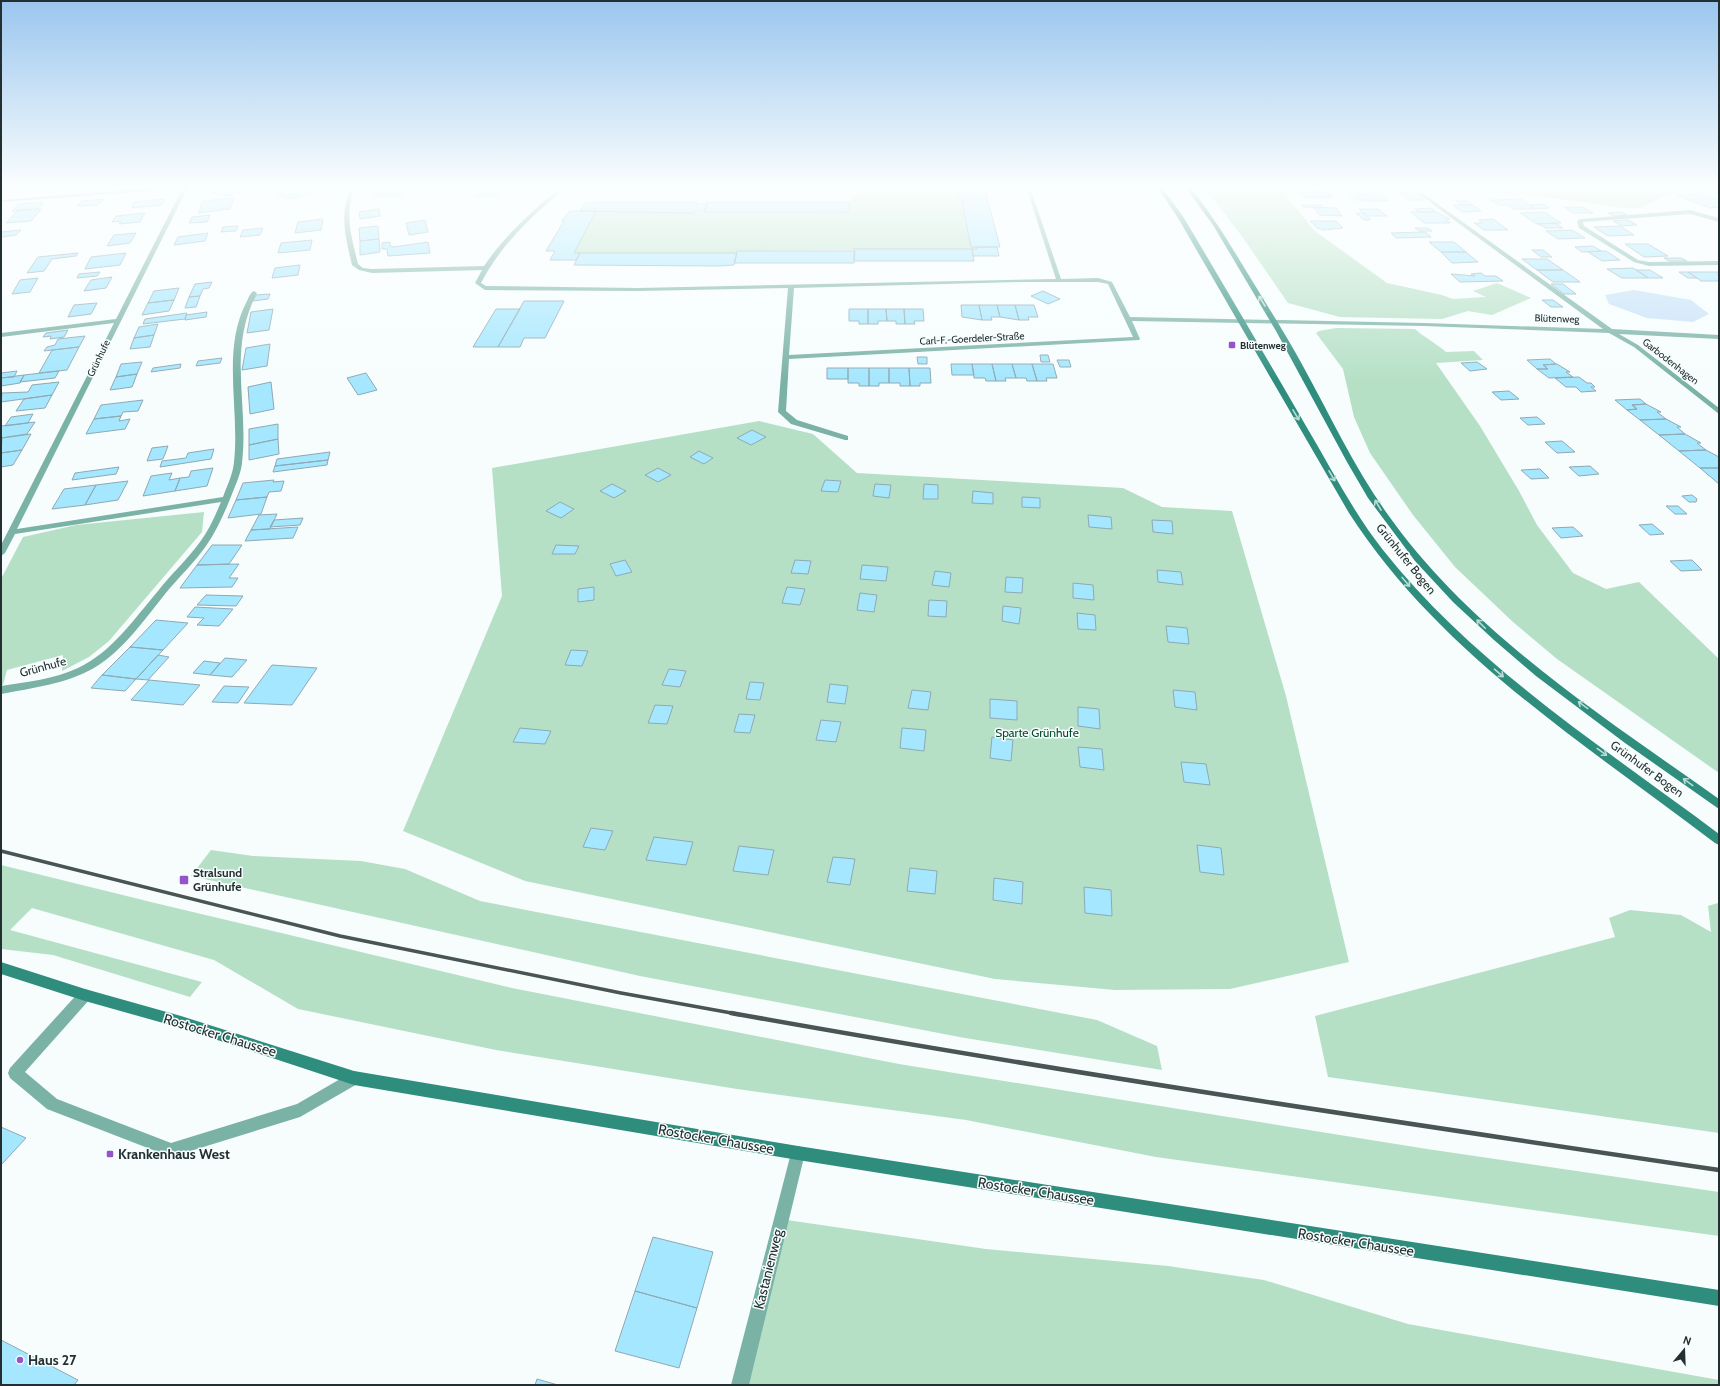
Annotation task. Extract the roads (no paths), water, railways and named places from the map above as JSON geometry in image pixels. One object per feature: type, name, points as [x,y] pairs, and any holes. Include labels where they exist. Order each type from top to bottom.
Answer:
[{"type":"main road","name":"Grünhufer Bogen","points":[[1201,252],[1346,501],[1380,552],[1434,614],[1522,693],[1719,840]]},
{"type":"main road","name":"Grünhufer Bogen","points":[[1231,252],[1274,321],[1340,442],[1383,513],[1410,549],[1442,584],[1489,631],[1547,679],[1719,805]]},
{"type":"main road","name":"Rostocker Chaussee","points":[[1,968],[84,995],[181,1022],[354,1078],[798,1153],[1719,1298]]},
{"type":"street","name":"Grünhufe","points":[[1,553],[152,252]]},
{"type":"street","points":[[352,252],[355,265],[362,269],[372,271],[484,268],[498,252]]},
{"type":"street","points":[[1050,252],[1059,280]]},
{"type":"street","name":"Garbodenhagen","points":[[1500,252],[1608,330],[1636,346],[1719,412]]},
{"type":"street","points":[[1621,252],[1636,261],[1649,264],[1719,263]]},
{"type":"street","name":"Carl-F.-Goerdeler-Straße","points":[[484,268],[478,283],[485,288],[791,288],[1098,280],[1110,283],[1137,339],[786,357]]},
{"type":"street","points":[[791,288],[782,412],[794,422],[845,438]]},
{"type":"street","name":"Grünhufe","points":[[1,690],[58,679],[91,665],[116,645],[207,538],[225,499],[238,464],[240,422],[236,370],[240,332],[246,304],[254,294]]},
{"type":"street","name":"Blütenweg","points":[[1128,319],[1421,324],[1608,330],[1719,337]]},
{"type":"street","points":[[1,335],[117,320]]},
{"type":"street","points":[[12,532],[225,499]]},
{"type":"street","points":[[84,995],[15,1073],[52,1104],[171,1150],[300,1110],[354,1078]]},
{"type":"street","name":"Kastanienweg","points":[[740,1385],[798,1153]]},
{"type":"water","points":[[1634,290],[1691,300],[1709,314],[1693,322],[1647,318],[1609,304],[1605,295]]},
{"type":"railway","points":[[1,851],[340,936],[621,993],[737,1014]]},
{"type":"railway","points":[[731,1013],[1101,1076],[1719,1170]]},
{"type":"place","name":"Blütenweg","points":[[1232,345]]},
{"type":"place","name":"Stralsund Grünhufe","points":[[184,880]]},
{"type":"place","name":"Krankenhaus West","points":[[110,1154]]},
{"type":"place","name":"Haus 27","points":[[20,1360]]},
{"type":"park label","name":"Sparte Grünhufe","points":[[1037,733]]}]
